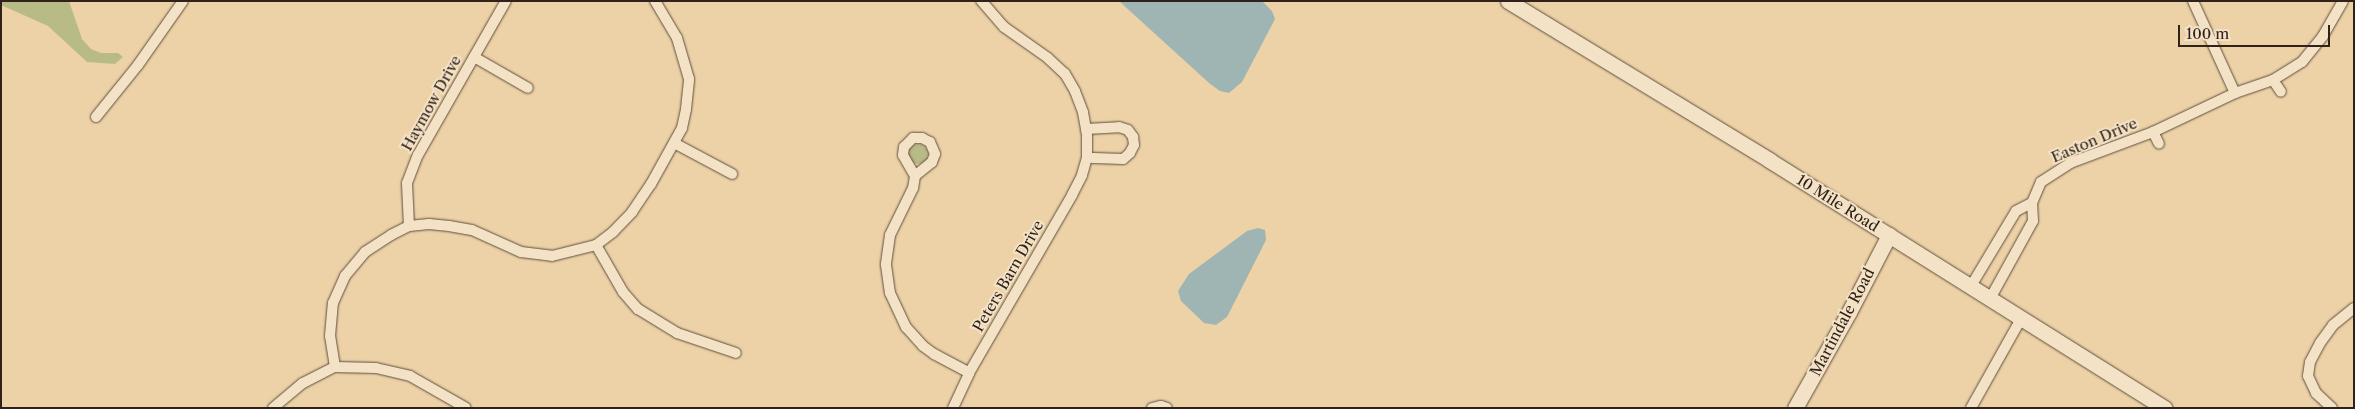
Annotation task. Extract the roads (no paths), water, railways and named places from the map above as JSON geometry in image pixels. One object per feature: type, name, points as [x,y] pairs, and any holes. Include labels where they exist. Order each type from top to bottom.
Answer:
[{"type":"main road","name":"10 Mile Road","points":[[1508,1],[2022,317],[2149,403],[2165,408]]},
{"type":"main road","name":"Martindale Road","points":[[1795,408],[1849,312],[1889,235]]},
{"type":"street","points":[[96,117],[138,65],[183,1]]},
{"type":"street","name":"Haymow Drive","points":[[409,226],[407,183],[418,155],[506,1]]},
{"type":"street","points":[[334,367],[330,336],[333,303],[345,276],[371,248],[409,226],[429,224],[472,230],[521,252],[552,256],[596,245],[613,232],[632,212],[651,184],[682,128],[689,79],[677,38],[655,1]]},
{"type":"street","name":"Peters Barn Drive","points":[[953,408],[969,373],[1072,195],[1082,175],[1087,158],[1086,129],[1075,90],[1065,74],[1048,58],[1004,27],[981,1]]},
{"type":"street","points":[[2193,1],[2236,93]]},
{"type":"street","name":"Easton Drive","points":[[1991,298],[2033,221],[2032,203],[2041,182],[2070,163],[2153,132],[2236,93],[2273,80],[2302,62],[2323,36],[2343,1]]},
{"type":"street","points":[[474,57],[528,88]]},
{"type":"street","points":[[2273,80],[2281,92]]},
{"type":"street","points":[[1086,129],[1119,127],[1128,130],[1133,137],[1134,145],[1130,153],[1123,159],[1087,158]]},
{"type":"street","name":"Easton Drive","points":[[2153,132],[2159,144]]},
{"type":"street","points":[[674,143],[732,174]]},
{"type":"street","points":[[915,176],[913,188],[890,235],[886,265],[890,293],[900,316],[919,341],[934,354],[969,373]]},
{"type":"street","name":"Easton Drive","points":[[1971,286],[2016,211],[2032,203]]},
{"type":"street","points":[[596,245],[623,292],[638,310],[677,333],[736,353]]},
{"type":"street","points":[[2332,408],[2316,393],[2308,376],[2310,362],[2320,343],[2334,325],[2354,308]]},
{"type":"street","points":[[1971,408],[2022,317]]},
{"type":"street","points":[[274,406],[303,383],[334,367],[376,368],[410,376],[466,408]]},
{"type":"street","points":[[1152,408],[1161,406],[1168,408]]},
{"type":"water","points":[[1119,1],[1262,1],[1272,11],[1275,19],[1242,82],[1229,93],[1220,91],[1209,83]]},
{"type":"water","points":[[1258,228],[1265,230],[1266,240],[1227,317],[1216,325],[1204,323],[1181,301],[1178,291],[1189,274],[1247,231]]}]
